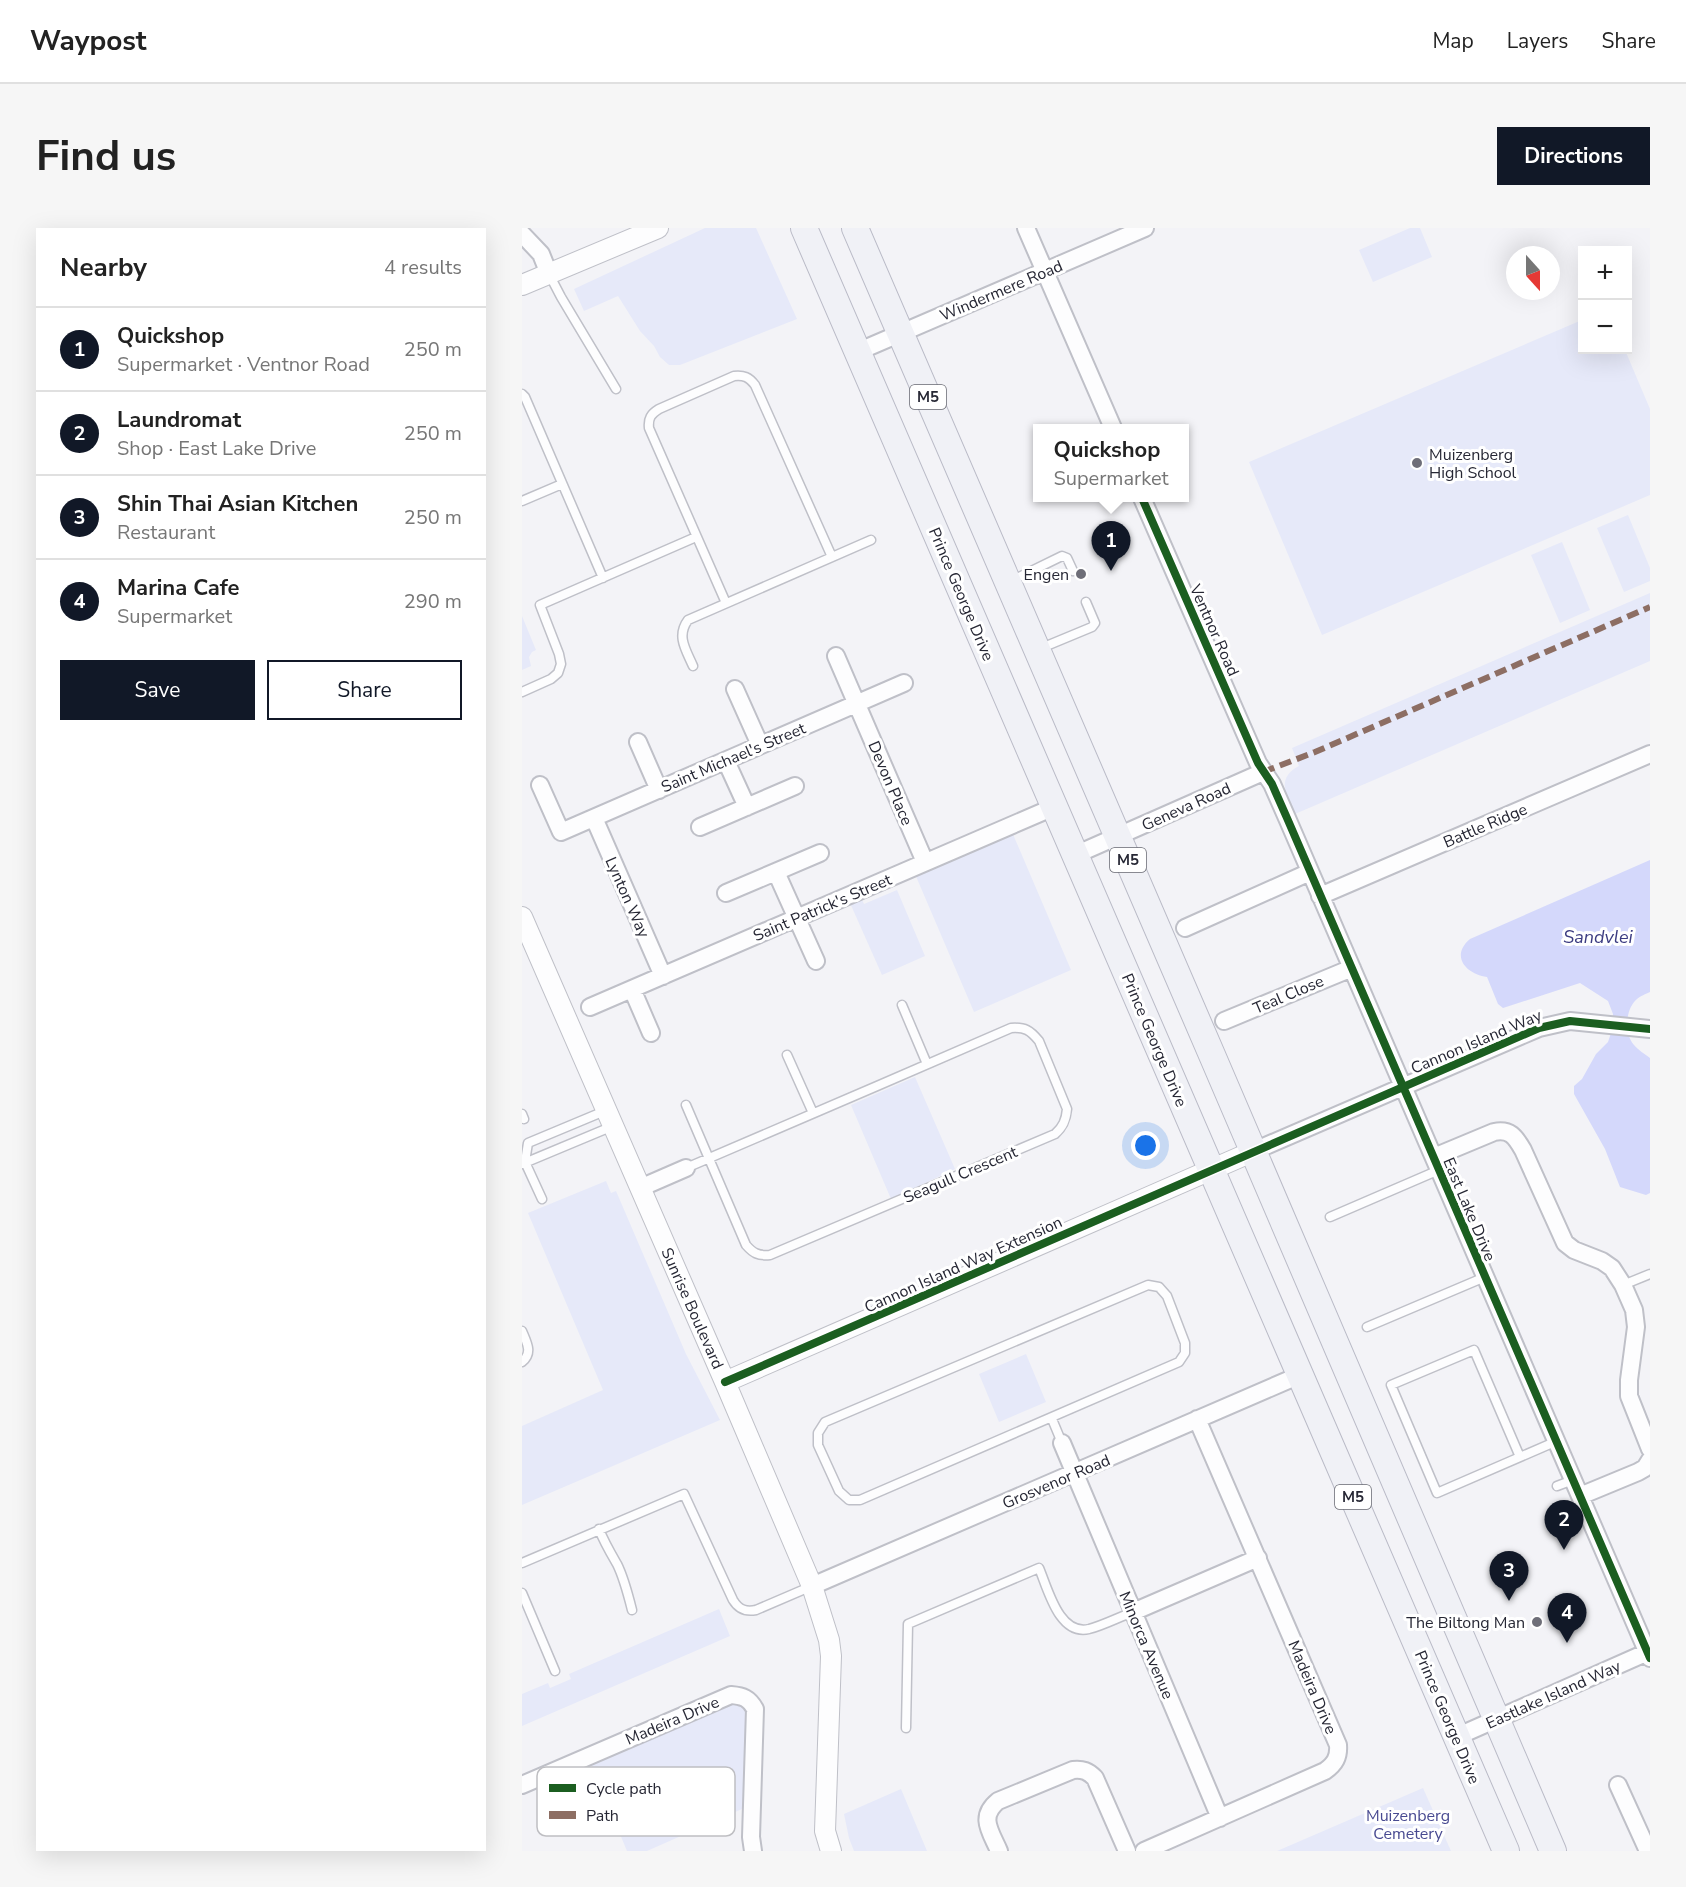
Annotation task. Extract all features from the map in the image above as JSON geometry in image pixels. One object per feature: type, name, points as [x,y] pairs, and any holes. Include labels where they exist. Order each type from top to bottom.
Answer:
[{"type":"main road","name":"Prince George Drive","points":[[804,228],[1506,1851]]},
{"type":"main road","name":"M5","points":[[855,228],[1254,1151],[1553,1851]]},
{"type":"street","points":[[522,285],[658,228]]},
{"type":"street","points":[[1026,228],[1111,424]]},
{"type":"street","name":"Windermere Road","points":[[857,352],[1146,228]]},
{"type":"street","points":[[522,234],[541,254],[549,274]]},
{"type":"street","name":"Ventnor Road","points":[[1144,502],[1263,772]]},
{"type":"street","name":"Devon Place","points":[[836,656],[925,862]]},
{"type":"street","name":"Saint Michael's Street","points":[[540,785],[561,832],[904,683]]},
{"type":"street","points":[[735,688],[760,746]]},
{"type":"street","points":[[638,742],[659,790]]},
{"type":"street","name":"Battle Ridge","points":[[1320,896],[1650,754]]},
{"type":"street","points":[[726,761],[747,807]]},
{"type":"street","name":"Geneva Road","points":[[1075,855],[1263,772]]},
{"type":"street","name":"East Lake Drive","points":[[1263,772],[1272,784],[1649,1654]]},
{"type":"street","points":[[700,827],[795,786]]},
{"type":"street","name":"Saint Patrick's Street","points":[[591,1007],[1054,807]]},
{"type":"street","name":"Lynton Way","points":[[594,818],[663,976]]},
{"type":"street","points":[[726,893],[820,853]]},
{"type":"street","points":[[776,872],[816,962]]},
{"type":"street","points":[[1185,927],[1310,872]]},
{"type":"street","name":"Sunrise Boulevard","points":[[522,917],[812,1586],[830,1648],[825,1831],[831,1851]]},
{"type":"street","name":"Teal Close","points":[[1224,1021],[1352,968]]},
{"type":"street","points":[[632,989],[651,1033]]},
{"type":"street","name":"Cannon Island Way","points":[[1254,1151],[1539,1028],[1570,1021],[1645,1028]]},
{"type":"street","points":[[1436,1164],[1494,1132],[1509,1132],[1514,1135],[1565,1243],[1574,1250],[1612,1268],[1623,1285],[1634,1310],[1636,1320],[1629,1396],[1650,1449]]},
{"type":"street","name":"Cannon Island Way Extension","points":[[725,1382],[1254,1151]]},
{"type":"street","name":"Seagull Crescent","points":[[640,1188],[686,1168]]},
{"type":"street","name":"Grosvenor Road","points":[[812,1586],[1300,1375]]},
{"type":"street","name":"Madeira Drive","points":[[1144,1851],[1325,1771],[1334,1762],[1338,1752],[1338,1745],[1197,1419]]},
{"type":"street","name":"Minorca Avenue","points":[[1062,1443],[1220,1818]]},
{"type":"street","points":[[1580,1496],[1638,1472],[1645,1468],[1650,1460]]},
{"type":"street","points":[[1133,1612],[1257,1558]]},
{"type":"street","name":"Eastlake Island Way","points":[[1456,1737],[1649,1654]]},
{"type":"street","name":"Madeira Drive","points":[[564,1767],[731,1695],[745,1697],[754,1709],[751,1837],[753,1851]]},
{"type":"street","points":[[999,1851],[986,1821],[987,1813],[992,1806],[998,1801],[1073,1770],[1082,1769],[1095,1778],[1126,1851]]},
{"type":"street","name":"Madeira Drive","points":[[522,1785],[537,1779]]},
{"type":"street","points":[[1618,1785],[1648,1851]]},
{"type":"lane","points":[[549,274],[616,389]]},
{"type":"lane","points":[[726,603],[649,428],[648,421],[651,414],[659,409],[734,376],[742,375],[751,378],[755,385],[832,557]]},
{"type":"lane","points":[[522,394],[603,578]]},
{"type":"lane","points":[[522,501],[562,484]]},
{"type":"lane","points":[[522,692],[551,679],[558,673],[561,664],[540,605],[696,537]]},
{"type":"lane","points":[[693,666],[681,635],[688,620],[871,540]]},
{"type":"lane","points":[[1008,582],[1062,556],[1067,558],[1073,572]]},
{"type":"lane","points":[[1037,650],[1092,627],[1095,624],[1086,602]]},
{"type":"lane","points":[[902,1005],[927,1064]]},
{"type":"lane","name":"Seagull Crescent","points":[[686,1105],[709,1158],[746,1245],[760,1256],[770,1255],[1055,1134],[1062,1128],[1067,1110],[1038,1041],[1023,1027],[1011,1028],[813,1113],[709,1158],[686,1168]]},
{"type":"lane","points":[[787,1055],[813,1113]]},
{"type":"lane","points":[[523,1163],[610,1118]]},
{"type":"lane","points":[[542,1199],[523,1163],[528,1143],[610,1118]]},
{"type":"lane","points":[[1330,1217],[1436,1164]]},
{"type":"lane","points":[[1623,1285],[1650,1274]]},
{"type":"lane","points":[[1367,1327],[1485,1277]]},
{"type":"lane","points":[[1154,1285],[1164,1291],[1185,1343],[1183,1358],[1174,1365],[1052,1419],[855,1501],[844,1497],[839,1491],[818,1445],[821,1427],[825,1422],[1143,1286],[1154,1285]]},
{"type":"lane","points":[[522,1331],[529,1350],[528,1356],[522,1362]]},
{"type":"lane","points":[[1520,1457],[1474,1350],[1391,1385],[1437,1493],[1557,1441]]},
{"type":"lane","points":[[1052,1419],[1062,1443]]},
{"type":"lane","points":[[1557,1486],[1573,1480]]},
{"type":"lane","points":[[522,1563],[684,1494],[733,1600],[740,1608],[747,1611],[756,1610],[812,1586]]},
{"type":"lane","points":[[599,1529],[625,1583],[632,1610]]},
{"type":"lane","points":[[906,1728],[908,1624],[1039,1568],[1060,1617],[1073,1628],[1088,1629],[1133,1612]]},
{"type":"lane","points":[[522,1593],[555,1671]]},
{"type":"green space","points":[[705,228],[756,228],[797,319],[680,365],[669,365],[640,331],[618,296],[584,311],[574,289]]},
{"type":"green space","points":[[1410,228],[1420,228],[1432,257],[1373,282],[1359,250]]},
{"type":"green space","points":[[1578,322],[1578,354],[1627,354],[1650,409],[1650,495],[1322,635],[1249,462]]},
{"type":"green space","points":[[1628,515],[1650,568],[1650,581],[1624,592],[1597,528]]},
{"type":"green space","points":[[1562,542],[1590,610],[1560,623],[1531,555]]},
{"type":"green space","points":[[1650,593],[1650,661],[1295,814],[1285,788],[1287,776],[1299,766],[1292,748]]},
{"type":"green space","points":[[522,616],[536,650],[529,657],[531,666],[522,670]]},
{"type":"green space","points":[[1012,832],[1071,970],[974,1012],[915,874]]},
{"type":"green space","points":[[897,890],[925,956],[882,975],[850,903],[861,898],[864,904]]},
{"type":"green space","points":[[915,1077],[955,1169],[891,1199],[851,1105]]},
{"type":"green space","points":[[606,1181],[611,1193],[616,1191],[686,1354],[720,1420],[522,1505],[522,1426],[603,1390],[528,1213]]},
{"type":"green space","points":[[1026,1354],[1046,1402],[999,1422],[979,1374]]},
{"type":"green space","points":[[719,1609],[730,1636],[522,1726],[522,1694],[548,1683],[550,1688],[571,1679],[569,1674]]},
{"type":"green space","points":[[726,1703],[736,1703],[747,1712],[747,1810],[742,1809],[735,1812],[735,1767],[592,1767],[590,1762]]},
{"type":"green space","name":"Muizenberg Cemetery","points":[[1423,1788],[1451,1851],[1277,1851]]},
{"type":"green space","points":[[901,1789],[927,1851],[854,1851],[844,1814]]},
{"type":"green space","points":[[621,1836],[681,1836],[647,1851],[627,1851]]},
{"type":"water","name":"Sandvlei","points":[[1650,860],[1650,992],[1633,1003],[1627,1022],[1629,1035],[1634,1045],[1650,1058],[1650,1193],[1646,1195],[1620,1187],[1605,1149],[1574,1094],[1574,1086],[1582,1079],[1596,1054],[1608,1042],[1612,1030],[1613,1014],[1608,1001],[1580,983],[1503,1008],[1498,1004],[1487,977],[1467,968],[1461,958],[1461,952],[1470,939]]},
{"type":"marked path","points":[[1263,772],[1315,752],[1650,607]]},
{"type":"cycle path","points":[[1144,502],[1258,763],[1272,784],[1287,818],[1650,1658]]},
{"type":"cycle path","points":[[725,1382],[1539,1028],[1570,1021],[1650,1029]]},
{"type":"place","name":"Muizenberg High School","points":[[1417,463]]},
{"type":"place","name":"Quickshop","points":[[1111,571]]},
{"type":"place","name":"Engen","points":[[1081,574]]},
{"type":"place","name":"Laundromat","points":[[1564,1550]]},
{"type":"place","name":"Shin Thai Asian Kitchen","points":[[1509,1601]]},
{"type":"place","name":"The Biltong Man","points":[[1537,1622]]},
{"type":"place","name":"Marina Cafe","points":[[1567,1643]]}]
